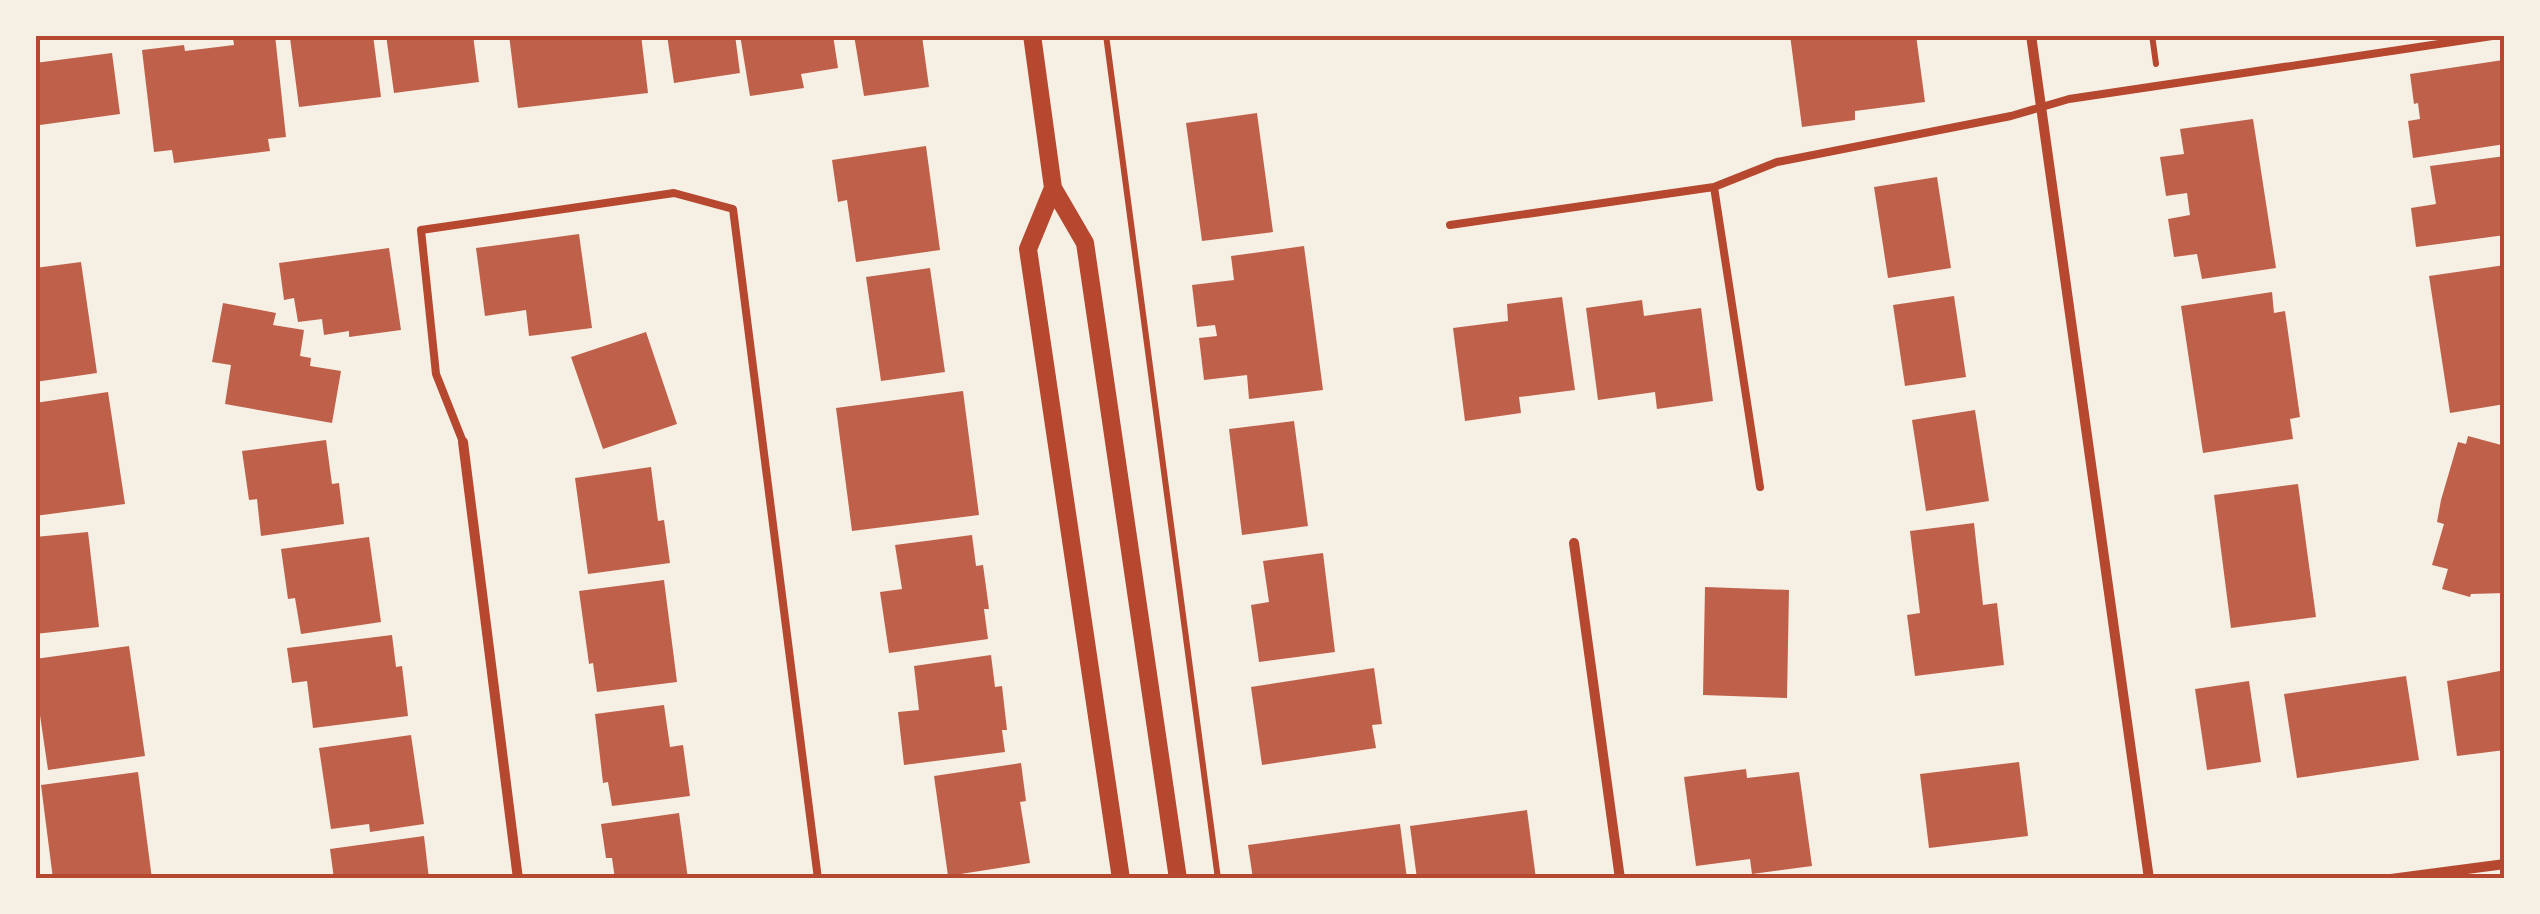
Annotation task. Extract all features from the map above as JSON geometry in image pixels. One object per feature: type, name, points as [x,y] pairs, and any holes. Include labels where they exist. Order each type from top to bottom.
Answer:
[{"type":"street","points":[[1032,35],[1053,188],[1085,244],[1178,879]]},
{"type":"street","points":[[2031,35],[2149,879]]},
{"type":"street","points":[[1053,188],[1028,249],[1121,879]]},
{"type":"street","points":[[463,442],[518,879]]},
{"type":"street","points":[[1574,543],[1620,879]]},
{"type":"street","points":[[2391,879],[2505,864]]},
{"type":"lane","points":[[1450,225],[1714,187],[1777,162],[2010,116],[2069,98],[2499,35]]},
{"type":"lane","points":[[1714,187],[1760,487]]},
{"type":"lane","points":[[463,442],[436,374],[421,230],[674,192],[733,209],[818,879]]},
{"type":"path","points":[[1106,35],[1218,879]]},
{"type":"building","points":[[275,35],[286,137],[268,139],[270,151],[174,163],[172,150],[154,152],[142,50],[184,45],[185,51],[234,45],[233,38]]},
{"type":"building","points":[[373,35],[381,97],[299,107],[290,38]]},
{"type":"building","points":[[386,35],[473,35],[479,82],[394,93]]},
{"type":"building","points":[[509,35],[641,35],[648,93],[518,108]]},
{"type":"building","points":[[667,35],[735,35],[740,73],[674,83]]},
{"type":"building","points":[[740,35],[833,35],[838,68],[801,74],[804,88],[750,96]]},
{"type":"building","points":[[854,35],[922,36],[929,87],[864,96]]},
{"type":"building","points":[[1790,35],[1916,35],[1925,102],[1855,111],[1855,120],[1802,127]]},
{"type":"building","points":[[112,53],[120,114],[40,125],[35,63]]},
{"type":"building","points":[[2503,60],[2505,144],[2413,158],[2408,121],[2420,119],[2410,74]]},
{"type":"building","points":[[1257,113],[1273,232],[1202,241],[1186,123]]},
{"type":"building","points":[[2253,119],[2276,268],[2202,279],[2197,254],[2174,257],[2168,219],[2190,215],[2187,193],[2166,196],[2160,157],[2184,154],[2180,129]]},
{"type":"building","points":[[926,146],[940,250],[856,262],[847,200],[838,202],[832,160]]},
{"type":"building","points":[[2505,156],[2505,235],[2416,247],[2411,208],[2436,204],[2430,166]]},
{"type":"building","points":[[1937,177],[1951,268],[1888,278],[1874,187]]},
{"type":"building","points":[[579,234],[592,328],[529,336],[526,310],[485,316],[476,248]]},
{"type":"building","points":[[1304,246],[1323,390],[1249,399],[1247,375],[1204,380],[1199,338],[1217,336],[1215,325],[1197,327],[1192,285],[1234,280],[1231,256]]},
{"type":"building","points":[[389,248],[401,330],[349,337],[349,331],[324,335],[322,319],[298,322],[294,298],[284,300],[279,263]]},
{"type":"building","points":[[81,262],[97,373],[35,382],[35,268]]},
{"type":"building","points":[[2505,265],[2505,404],[2450,413],[2429,276]]},
{"type":"building","points":[[930,268],[945,372],[881,381],[866,277]]},
{"type":"building","points":[[2272,292],[2274,313],[2285,311],[2300,417],[2290,419],[2293,439],[2203,453],[2181,306]]},
{"type":"building","points":[[1954,296],[1966,377],[1905,386],[1893,305]]},
{"type":"building","points":[[1562,297],[1575,390],[1519,397],[1521,413],[1465,421],[1453,328],[1508,321],[1507,304]]},
{"type":"building","points":[[1642,300],[1644,316],[1701,308],[1713,401],[1657,409],[1655,392],[1598,400],[1586,308]]},
{"type":"building","points":[[223,303],[276,313],[273,325],[304,330],[300,356],[311,358],[310,366],[341,371],[332,423],[225,404],[231,365],[212,362]]},
{"type":"building","points":[[646,332],[677,424],[603,449],[571,357]]},
{"type":"building","points":[[963,391],[979,515],[852,531],[836,408]]},
{"type":"building","points":[[108,392],[125,504],[35,516],[35,403]]},
{"type":"building","points":[[1975,410],[1989,501],[1926,511],[1912,420]]},
{"type":"building","points":[[1294,421],[1308,526],[1242,535],[1229,429]]},
{"type":"building","points":[[2468,436],[2505,446],[2505,593],[2470,597],[2442,589],[2448,569],[2432,565],[2444,524],[2437,522],[2441,500],[2458,442],[2466,444]]},
{"type":"building","points":[[326,440],[332,484],[339,483],[344,524],[261,536],[257,499],[249,500],[242,451]]},
{"type":"building","points":[[651,467],[658,521],[664,520],[670,563],[588,574],[575,478]]},
{"type":"building","points":[[2298,484],[2316,617],[2231,628],[2214,495]]},
{"type":"building","points":[[1974,523],[1983,605],[1997,603],[2004,665],[1915,676],[1907,615],[1920,613],[1910,531]]},
{"type":"building","points":[[88,532],[99,627],[35,634],[35,537]]},
{"type":"building","points":[[972,535],[976,566],[983,565],[989,609],[984,609],[988,639],[889,653],[880,592],[902,589],[895,545]]},
{"type":"building","points":[[369,537],[381,622],[301,634],[295,598],[288,599],[281,549]]},
{"type":"building","points":[[1323,553],[1335,652],[1259,662],[1251,605],[1269,602],[1263,561]]},
{"type":"building","points":[[664,580],[677,682],[597,692],[579,591]]},
{"type":"building","points":[[1705,587],[1789,590],[1787,698],[1703,695]]},
{"type":"building","points":[[392,635],[396,667],[402,666],[408,716],[313,728],[307,681],[292,683],[287,648]]},
{"type":"building","points":[[129,646],[145,756],[48,770],[35,659]]},
{"type":"building","points":[[991,655],[995,687],[1002,686],[1005,752],[904,765],[898,712],[919,710],[914,666]]},
{"type":"building","points":[[1374,668],[1382,724],[1372,725],[1376,748],[1262,765],[1251,687]]},
{"type":"building","points":[[2505,670],[2505,750],[2457,756],[2447,681]]},
{"type":"building","points":[[2406,676],[2419,760],[2297,778],[2284,694]]},
{"type":"building","points":[[2249,681],[2261,762],[2207,770],[2195,689]]},
{"type":"building","points":[[664,705],[670,747],[683,745],[690,796],[612,806],[608,782],[603,783],[595,714]]},
{"type":"building","points":[[411,735],[424,824],[370,832],[369,824],[331,829],[319,748]]},
{"type":"building","points":[[2019,762],[2028,836],[1929,848],[1920,774]]},
{"type":"building","points":[[1021,763],[1026,801],[1020,802],[1030,863],[948,876],[934,776]]},
{"type":"building","points":[[1746,769],[1747,778],[1799,772],[1812,866],[1752,874],[1750,859],[1696,866],[1684,777]]},
{"type":"building","points":[[138,772],[152,879],[53,879],[41,785]]},
{"type":"building","points":[[1527,810],[1536,879],[1417,879],[1410,826]]},
{"type":"building","points":[[679,813],[688,879],[615,879],[612,858],[606,858],[601,824]]},
{"type":"building","points":[[1400,824],[1407,879],[1253,879],[1248,845]]},
{"type":"building","points":[[424,836],[429,879],[334,879],[330,849]]}]
